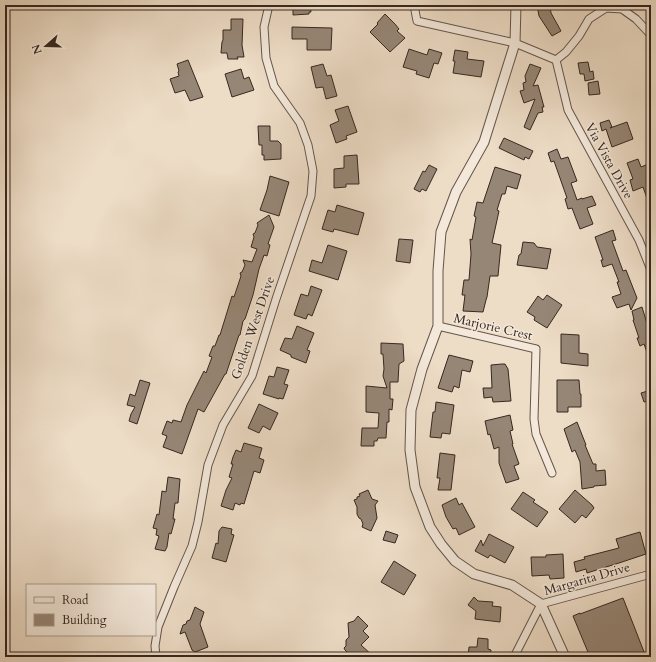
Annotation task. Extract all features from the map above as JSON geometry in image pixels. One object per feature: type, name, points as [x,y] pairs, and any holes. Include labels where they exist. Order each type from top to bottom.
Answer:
[{"type":"street","name":"Golden West Drive","points":[[156,657],[155,646],[158,627],[192,546],[198,522],[208,465],[222,425],[252,376],[311,196],[313,171],[308,145],[300,122],[274,86],[266,58],[264,28],[269,5]]},
{"type":"street","points":[[414,5],[417,21],[515,43],[556,60],[566,52],[579,36],[589,19],[606,8],[622,9],[649,30]]},
{"type":"street","points":[[516,5],[515,43],[484,142],[456,192],[441,232],[438,271],[438,326],[422,369],[411,410],[410,450],[414,487],[430,527],[441,544],[455,561],[474,574],[512,585],[541,604],[565,657]]},
{"type":"street","name":"Via Vista Drive","points":[[556,60],[568,110],[639,240],[651,270]]},
{"type":"street","name":"Marjorie Crest","points":[[438,326],[536,350],[534,418],[536,434],[552,473]]},
{"type":"street","name":"Margarita Drive","points":[[514,657],[541,604],[651,574]]},
{"type":"building","points":[[293,5],[310,5],[311,12],[309,12],[309,14],[293,15]]},
{"type":"building","points":[[537,5],[550,5],[551,13],[561,31],[552,36],[539,16]]},
{"type":"building","points":[[385,14],[399,29],[397,31],[405,38],[390,52],[370,32]]},
{"type":"building","points":[[231,19],[243,19],[242,45],[244,57],[237,57],[238,59],[228,59],[227,53],[221,53],[223,30],[231,30]]},
{"type":"building","points":[[292,27],[332,28],[331,50],[307,50],[307,39],[292,39]]},
{"type":"building","points":[[409,49],[427,55],[429,49],[442,53],[438,64],[434,63],[429,78],[416,74],[417,71],[403,67]]},
{"type":"building","points":[[455,50],[468,52],[467,59],[484,61],[481,77],[453,73]]},
{"type":"building","points":[[188,60],[203,97],[190,101],[185,90],[175,93],[170,79],[179,76],[177,64]]},
{"type":"building","points":[[588,62],[590,72],[593,71],[594,79],[585,81],[584,74],[580,74],[578,63]]},
{"type":"building","points":[[323,64],[327,76],[331,75],[337,96],[326,99],[323,87],[316,88],[311,67]]},
{"type":"building","points":[[530,64],[541,68],[533,86],[538,85],[544,107],[542,107],[543,112],[538,113],[530,130],[524,127],[535,99],[524,103],[520,91],[524,90],[523,83],[526,82],[525,76]]},
{"type":"building","points":[[241,69],[244,79],[249,77],[254,90],[232,97],[225,74]]},
{"type":"building","points":[[598,81],[600,94],[589,95],[588,83]]},
{"type":"building","points":[[348,106],[357,132],[346,136],[347,139],[336,143],[330,125],[339,121],[335,110]]},
{"type":"building","points":[[609,120],[612,127],[610,128],[627,122],[633,139],[612,147],[606,129],[602,131],[600,123]]},
{"type":"building","points":[[258,126],[270,126],[270,141],[278,141],[281,144],[281,159],[264,160],[264,155],[262,155],[262,145],[259,145]]},
{"type":"building","points":[[504,138],[533,151],[529,159],[525,157],[524,160],[499,148]]},
{"type":"building","points":[[557,149],[561,159],[568,157],[577,181],[571,183],[577,200],[592,196],[596,205],[587,208],[593,224],[580,229],[572,208],[568,209],[565,199],[567,198],[554,161],[551,162],[548,153]]},
{"type":"building","points":[[357,155],[359,184],[346,184],[346,187],[334,188],[334,169],[344,168],[344,156]]},
{"type":"building","points":[[638,159],[641,167],[651,163],[651,207],[643,187],[633,191],[630,180],[633,179],[627,163]]},
{"type":"building","points":[[429,165],[437,169],[426,191],[422,189],[420,192],[414,189],[423,171],[425,172]]},
{"type":"building","points":[[495,167],[521,175],[517,189],[507,186],[505,194],[502,194],[497,210],[499,211],[492,243],[501,245],[498,276],[490,276],[483,312],[463,311],[465,295],[462,295],[464,280],[469,280],[471,254],[470,239],[472,240],[477,202],[483,203]]},
{"type":"building","points":[[270,176],[289,182],[279,216],[260,210]]},
{"type":"building","points":[[337,205],[364,213],[358,235],[334,229],[333,232],[322,229],[328,210],[335,212]]},
{"type":"building","points":[[269,215],[274,227],[268,244],[270,245],[267,256],[264,255],[259,269],[253,295],[226,374],[204,412],[198,409],[182,454],[163,447],[167,436],[162,434],[167,421],[172,423],[173,420],[181,422],[187,405],[204,371],[206,373],[212,357],[209,356],[220,335],[232,296],[234,297],[241,276],[240,273],[245,265],[243,260],[252,262],[257,249],[251,247],[254,237],[253,234],[255,233],[258,225],[257,223]]},
{"type":"building","points":[[613,230],[616,240],[612,241],[623,271],[626,270],[637,298],[631,310],[629,304],[617,308],[612,297],[621,294],[617,282],[619,282],[612,264],[603,267],[601,260],[603,260],[595,237]]},
{"type":"building","points":[[399,239],[413,240],[410,263],[396,261]]},
{"type":"building","points":[[523,242],[534,243],[537,247],[551,249],[547,269],[517,265]]},
{"type":"building","points":[[328,245],[347,251],[338,280],[309,271],[312,260],[322,263]]},
{"type":"building","points":[[311,286],[322,290],[312,316],[308,314],[306,319],[294,315],[301,294],[308,296]]},
{"type":"building","points":[[547,295],[562,305],[547,328],[534,320],[535,317],[527,312],[538,296],[543,300]]},
{"type":"building","points":[[642,307],[651,337],[651,361],[644,344],[640,346],[633,320],[632,311]]},
{"type":"building","points":[[297,326],[314,333],[307,350],[310,351],[306,363],[291,357],[291,355],[280,350],[285,338],[292,339]]},
{"type":"building","points":[[561,334],[579,335],[579,353],[588,354],[588,366],[561,363]]},
{"type":"building","points":[[381,343],[403,344],[404,361],[399,364],[398,382],[390,382],[390,399],[393,399],[392,410],[389,409],[389,422],[387,422],[386,438],[378,438],[377,441],[374,441],[374,446],[361,446],[362,428],[378,428],[379,413],[366,412],[366,386],[387,388],[383,376],[384,369],[383,354],[381,354]]},
{"type":"building","points":[[449,355],[473,361],[470,372],[462,370],[459,388],[454,386],[452,392],[438,388]]},
{"type":"building","points":[[505,364],[508,369],[511,401],[493,402],[492,397],[484,398],[483,388],[492,388],[491,365]]},
{"type":"building","points":[[277,367],[289,370],[284,384],[288,385],[283,399],[263,394],[269,376],[274,377]]},
{"type":"building","points":[[140,380],[150,383],[137,424],[129,421],[135,407],[127,405],[130,394],[135,396]]},
{"type":"building","points":[[557,380],[579,380],[581,407],[568,407],[568,412],[557,412]]},
{"type":"building","points":[[651,390],[651,400],[644,402],[641,393]]},
{"type":"building","points":[[436,402],[454,405],[450,434],[442,433],[441,438],[430,437],[433,412],[435,412]]},
{"type":"building","points":[[259,404],[278,413],[270,430],[263,426],[259,433],[248,428]]},
{"type":"building","points":[[510,415],[513,430],[510,431],[512,444],[519,464],[514,466],[519,479],[506,483],[499,463],[499,447],[494,449],[490,434],[488,435],[485,421]]},
{"type":"building","points":[[577,422],[593,464],[596,464],[596,471],[605,470],[606,485],[582,489],[580,462],[575,450],[572,452],[564,429]]},
{"type":"building","points":[[244,443],[262,448],[259,458],[264,460],[260,473],[254,471],[244,504],[241,503],[240,505],[235,503],[233,510],[221,506],[232,478],[229,477],[233,464],[231,464],[233,457],[236,450],[241,452]]},
{"type":"building","points":[[440,453],[455,455],[451,490],[438,490],[440,478],[437,478]]},
{"type":"building","points":[[168,477],[180,479],[178,503],[175,503],[173,519],[175,519],[171,534],[169,533],[165,551],[155,549],[159,536],[156,535],[157,529],[153,528],[157,514],[159,515],[162,491],[166,492]]},
{"type":"building","points":[[368,490],[372,499],[378,501],[375,505],[377,518],[371,531],[362,527],[363,524],[357,514],[357,507],[354,500],[360,496],[359,494]]},
{"type":"building","points":[[575,490],[594,508],[586,518],[582,515],[575,523],[559,509]]},
{"type":"building","points":[[523,492],[535,500],[533,502],[548,512],[537,527],[511,509]]},
{"type":"building","points":[[456,498],[459,505],[462,503],[475,527],[459,535],[456,528],[453,529],[446,517],[442,505]]},
{"type":"building","points":[[222,527],[232,529],[231,534],[234,535],[226,562],[212,558],[216,543],[218,544],[219,531]]},
{"type":"building","points":[[386,531],[398,535],[395,543],[383,540]]},
{"type":"building","points":[[640,532],[646,554],[587,573],[586,569],[576,572],[574,562],[585,559],[584,557],[619,548],[616,539]]},
{"type":"building","points":[[489,534],[514,547],[505,563],[490,555],[488,558],[475,551],[481,540],[483,546]]},
{"type":"building","points":[[563,554],[564,578],[550,579],[549,575],[532,576],[531,557],[546,557],[546,555]]},
{"type":"building","points":[[394,561],[416,575],[404,595],[381,582]]},
{"type":"building","points":[[474,597],[478,601],[493,602],[492,606],[501,607],[500,622],[475,619],[476,611],[468,605]]},
{"type":"building","points":[[623,598],[646,657],[590,657],[573,616]]},
{"type":"building","points":[[195,607],[204,612],[200,624],[208,647],[195,652],[192,650],[185,632],[180,634],[183,625],[190,620]]},
{"type":"building","points":[[358,616],[368,626],[363,631],[369,637],[361,645],[374,657],[352,657],[344,648],[346,646],[346,640],[349,637],[348,623],[354,621]]},
{"type":"building","points":[[478,638],[488,639],[488,649],[491,650],[490,657],[468,657],[469,647],[477,647]]}]
